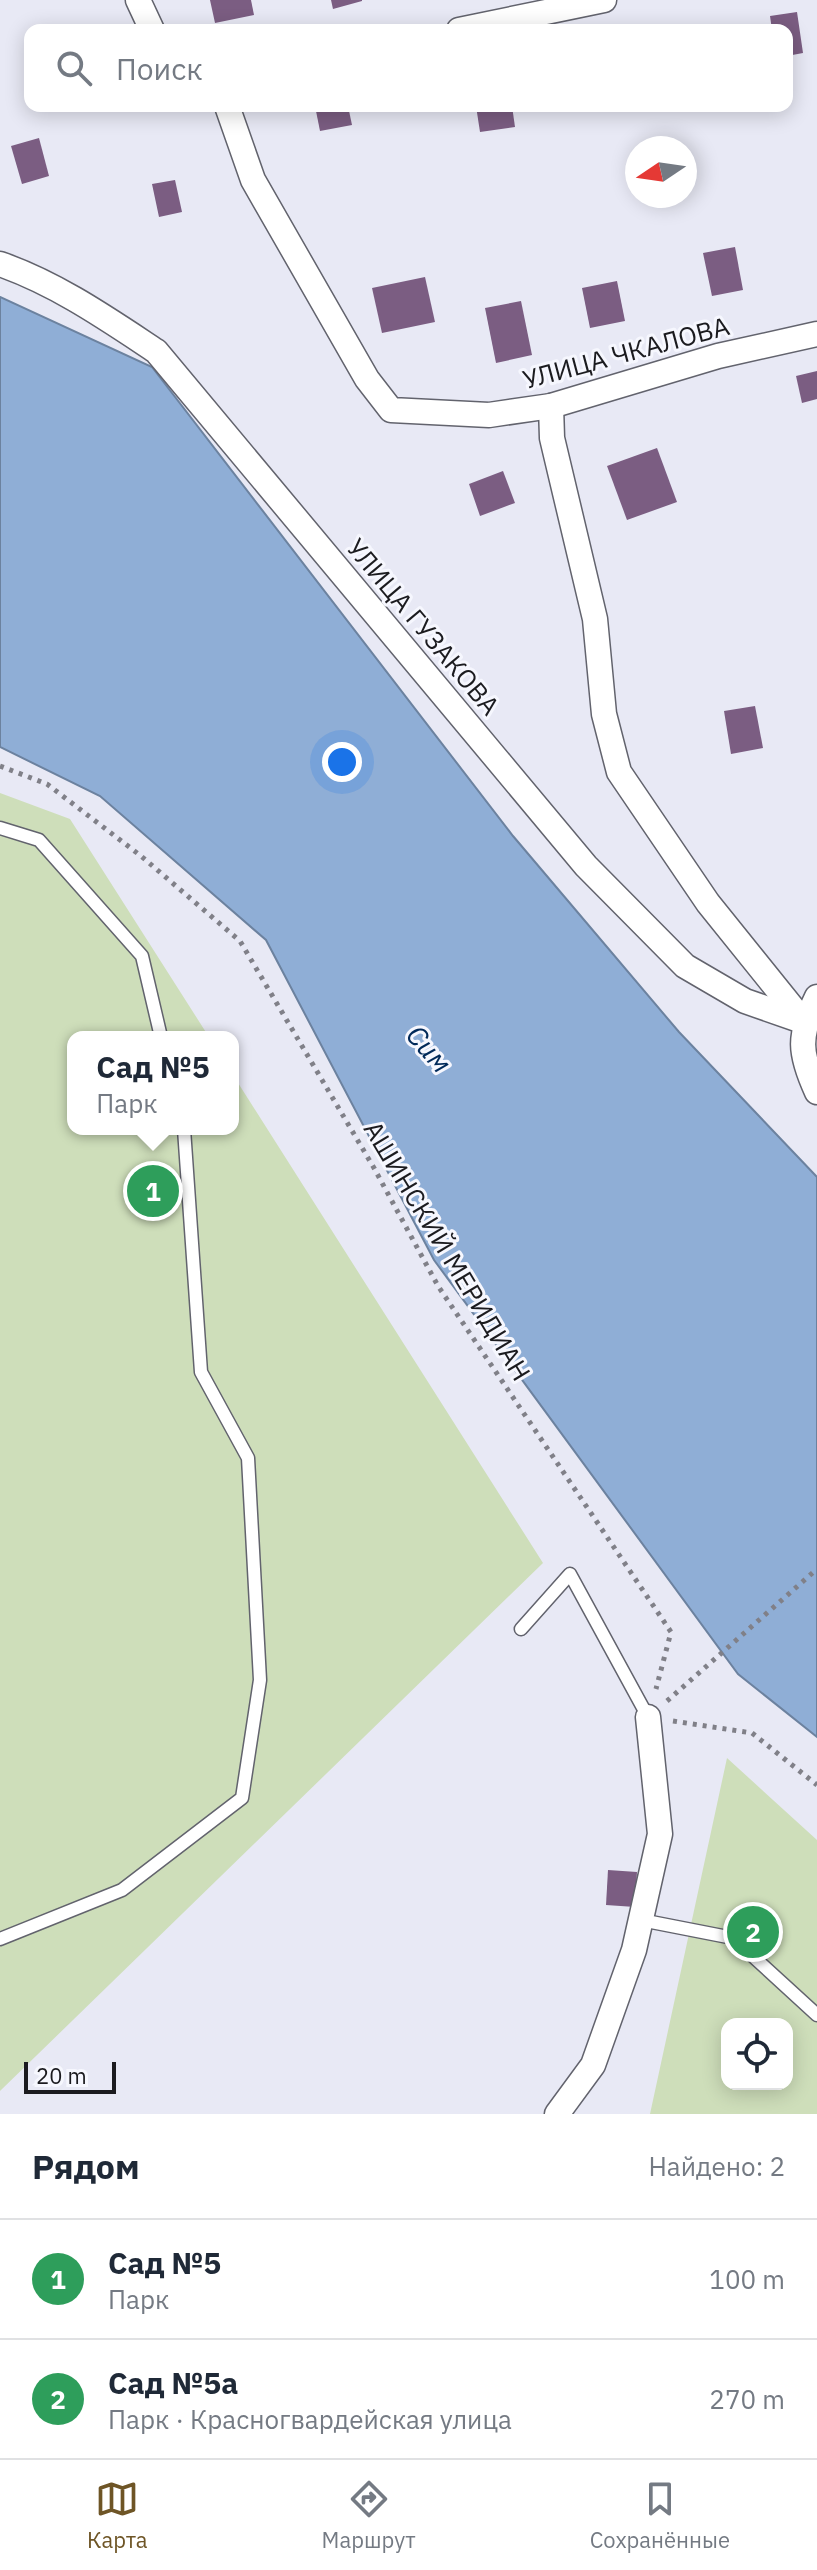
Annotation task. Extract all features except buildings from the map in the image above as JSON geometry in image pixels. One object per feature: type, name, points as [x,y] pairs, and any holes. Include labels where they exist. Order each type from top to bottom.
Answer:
[{"type":"street","points":[[138,0],[149,24]]},
{"type":"street","points":[[488,24],[604,0]]},
{"type":"street","name":"УЛИЦА ЧКАЛОВА","points":[[229,112],[253,180],[367,379],[391,410],[489,415],[551,406],[718,356],[817,334]]},
{"type":"street","name":"УЛИЦА ГУЗАКОВА","points":[[0,264],[31,275],[96,311],[156,351],[586,866],[685,966],[745,1001],[805,1022]]},
{"type":"street","points":[[551,406],[552,438],[595,619],[604,714],[619,772],[708,903],[805,1022]]},
{"type":"street","points":[[817,997],[805,1022],[804,1062],[817,1092]]},
{"type":"street","points":[[557,2114],[593,2065],[634,1950],[641,1920],[660,1834],[648,1717]]},
{"type":"lane","points":[[0,828],[39,840],[142,956],[160,1031]]},
{"type":"lane","points":[[0,1939],[122,1890],[242,1798],[260,1680],[248,1458],[201,1372],[184,1135]]},
{"type":"lane","points":[[521,1629],[570,1574],[648,1717]]},
{"type":"lane","points":[[641,1920],[733,1938],[817,2015]]},
{"type":"lane","points":[[575,2088],[577,2114]]},
{"type":"path","name":"АШИНСКИЙ МЕРИДИАН","points":[[0,766],[47,784],[141,856],[240,941],[374,1168],[438,1286],[671,1632],[648,1717]]},
{"type":"path","points":[[691,1682],[817,1569]]},
{"type":"path","points":[[648,1717],[752,1733],[817,1785]]},
{"type":"green space","points":[[0,793],[70,819],[205,1031],[67,1031],[67,1135],[239,1135],[239,1084],[543,1563],[0,2091]]},
{"type":"green space","points":[[727,1758],[817,1840],[817,2114],[650,2114]]},
{"type":"water","name":"Сим","points":[[0,297],[152,367],[513,836],[679,1032],[817,1177],[817,1737],[738,1674],[434,1260],[266,940],[100,796],[0,747]]},
{"type":"place","name":"Сад №5","points":[[153,1191]]},
{"type":"place","name":"Сад №5а","points":[[753,1932]]}]
